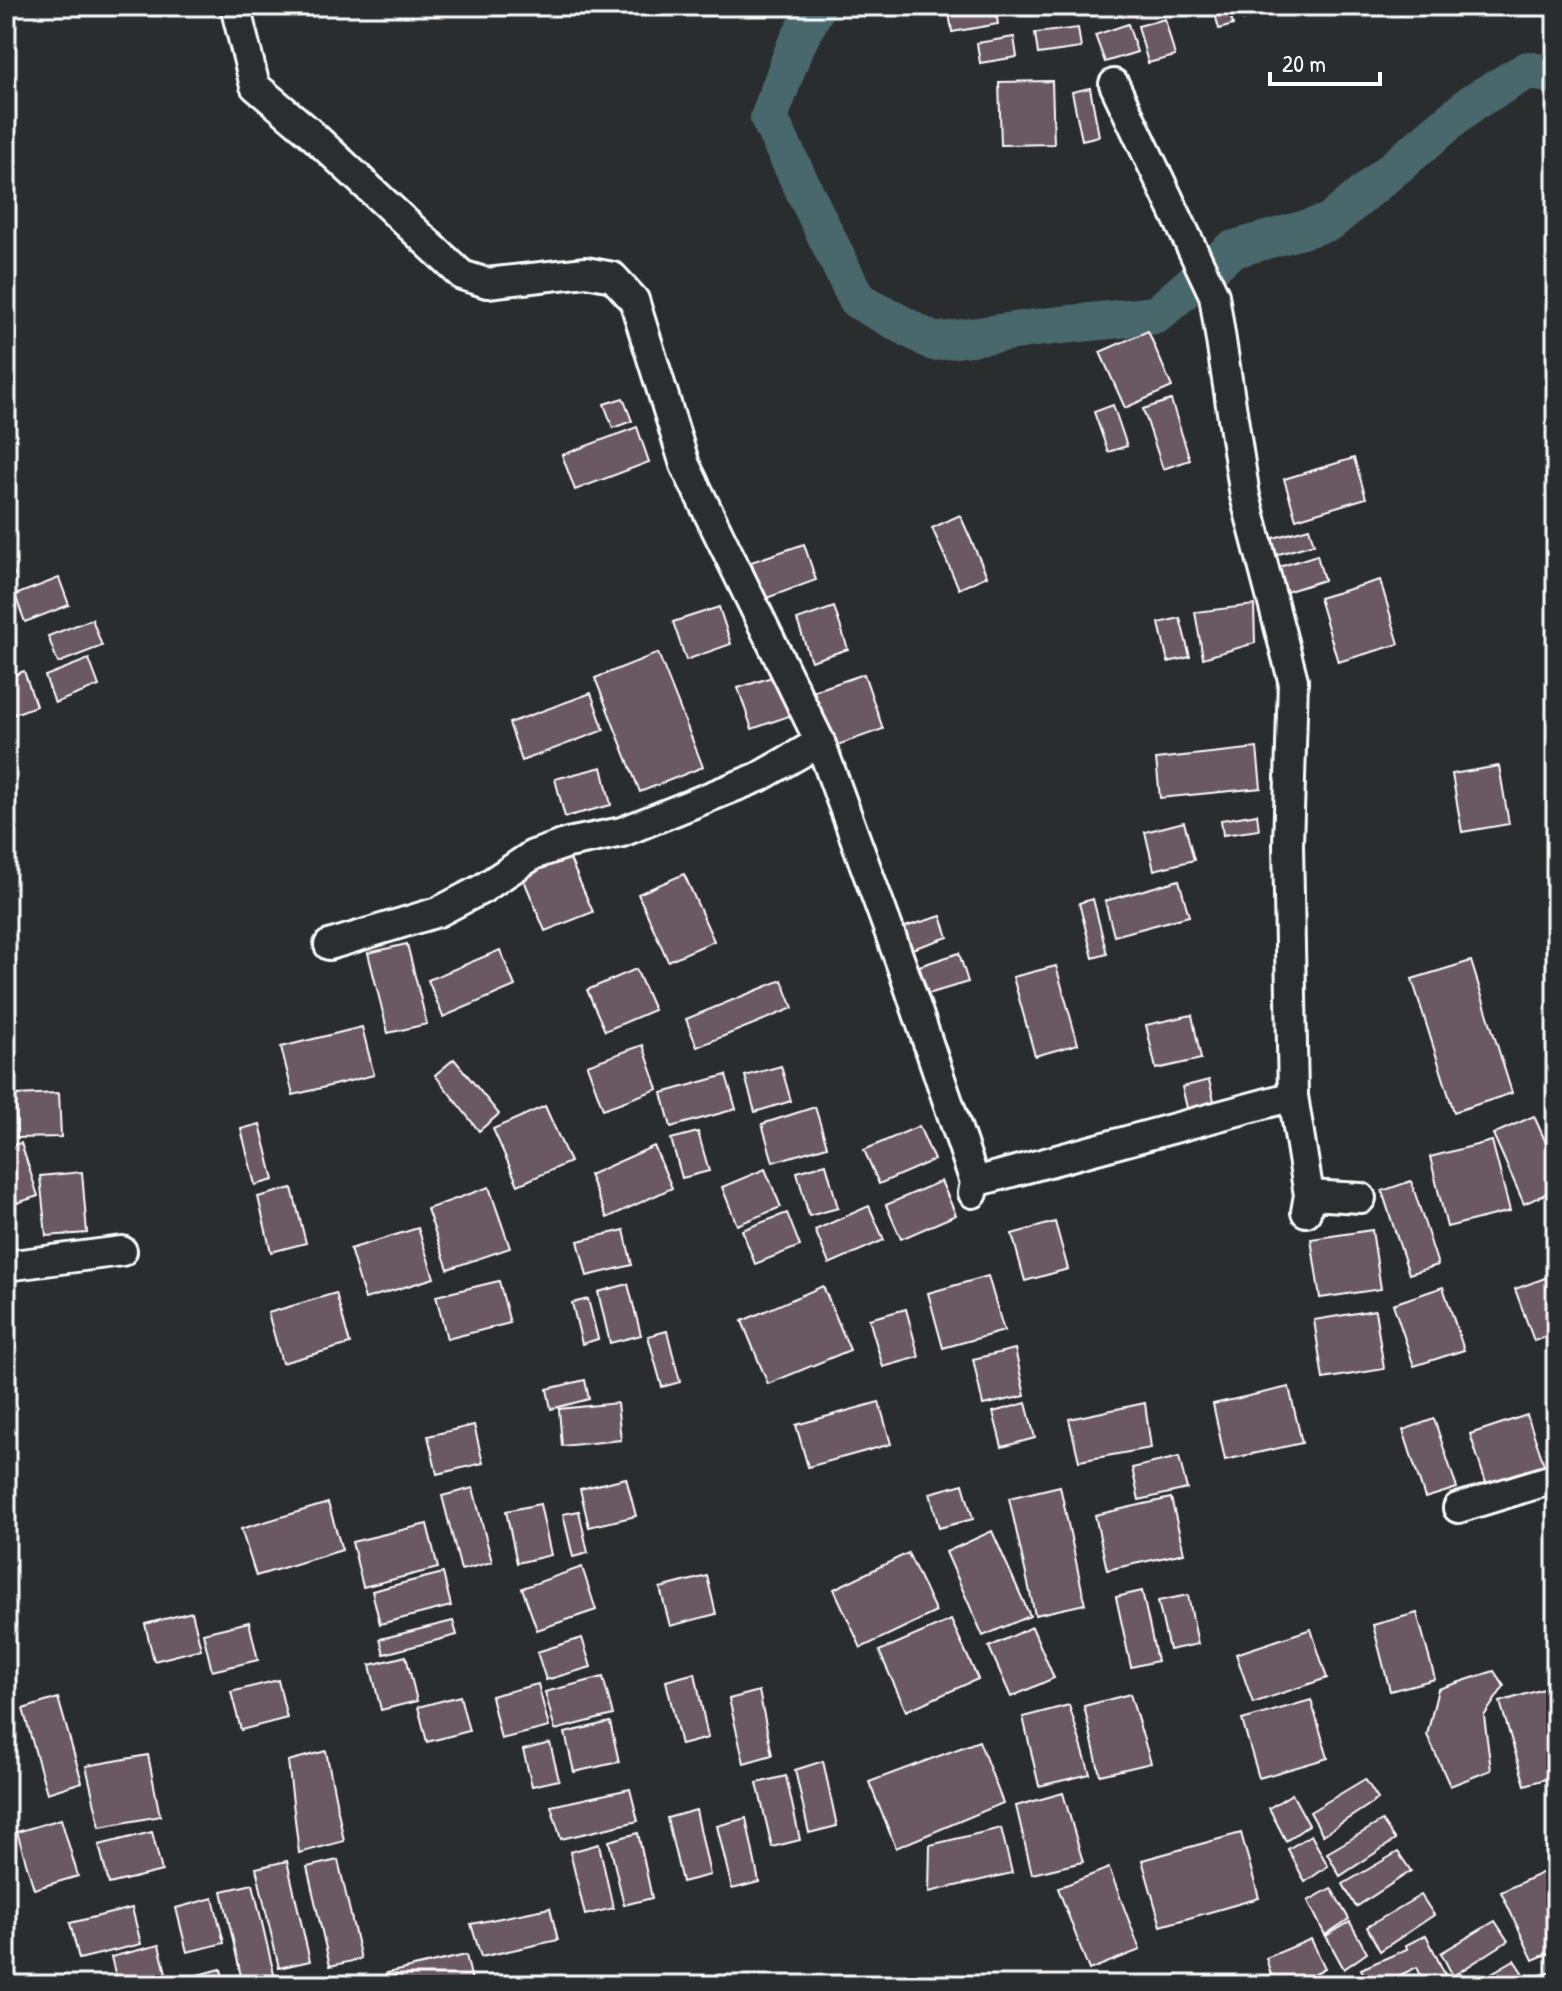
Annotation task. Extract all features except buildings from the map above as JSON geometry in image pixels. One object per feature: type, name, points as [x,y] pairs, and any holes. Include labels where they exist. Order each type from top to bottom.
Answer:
[{"type":"street","points":[[235,6],[255,86],[307,130],[462,275],[487,283],[586,272],[613,277],[634,300],[685,465],[820,742],[904,972],[974,1188],[1293,1096]]},
{"type":"street","points":[[1114,84],[1214,295],[1245,496],[1293,680],[1288,845],[1293,1096],[1308,1204],[1361,1198]]},
{"type":"street","points":[[329,945],[438,912],[482,889],[533,855],[568,843],[622,832],[759,777],[820,742]]},
{"type":"street","points":[[6,1266],[122,1251]]},
{"type":"street","points":[[1458,1508],[1556,1478]]},
{"type":"waterway","points":[[817,6],[794,49],[769,118],[857,300],[934,342],[1156,315],[1231,250],[1330,222],[1473,102],[1528,70],[1556,76]]}]
